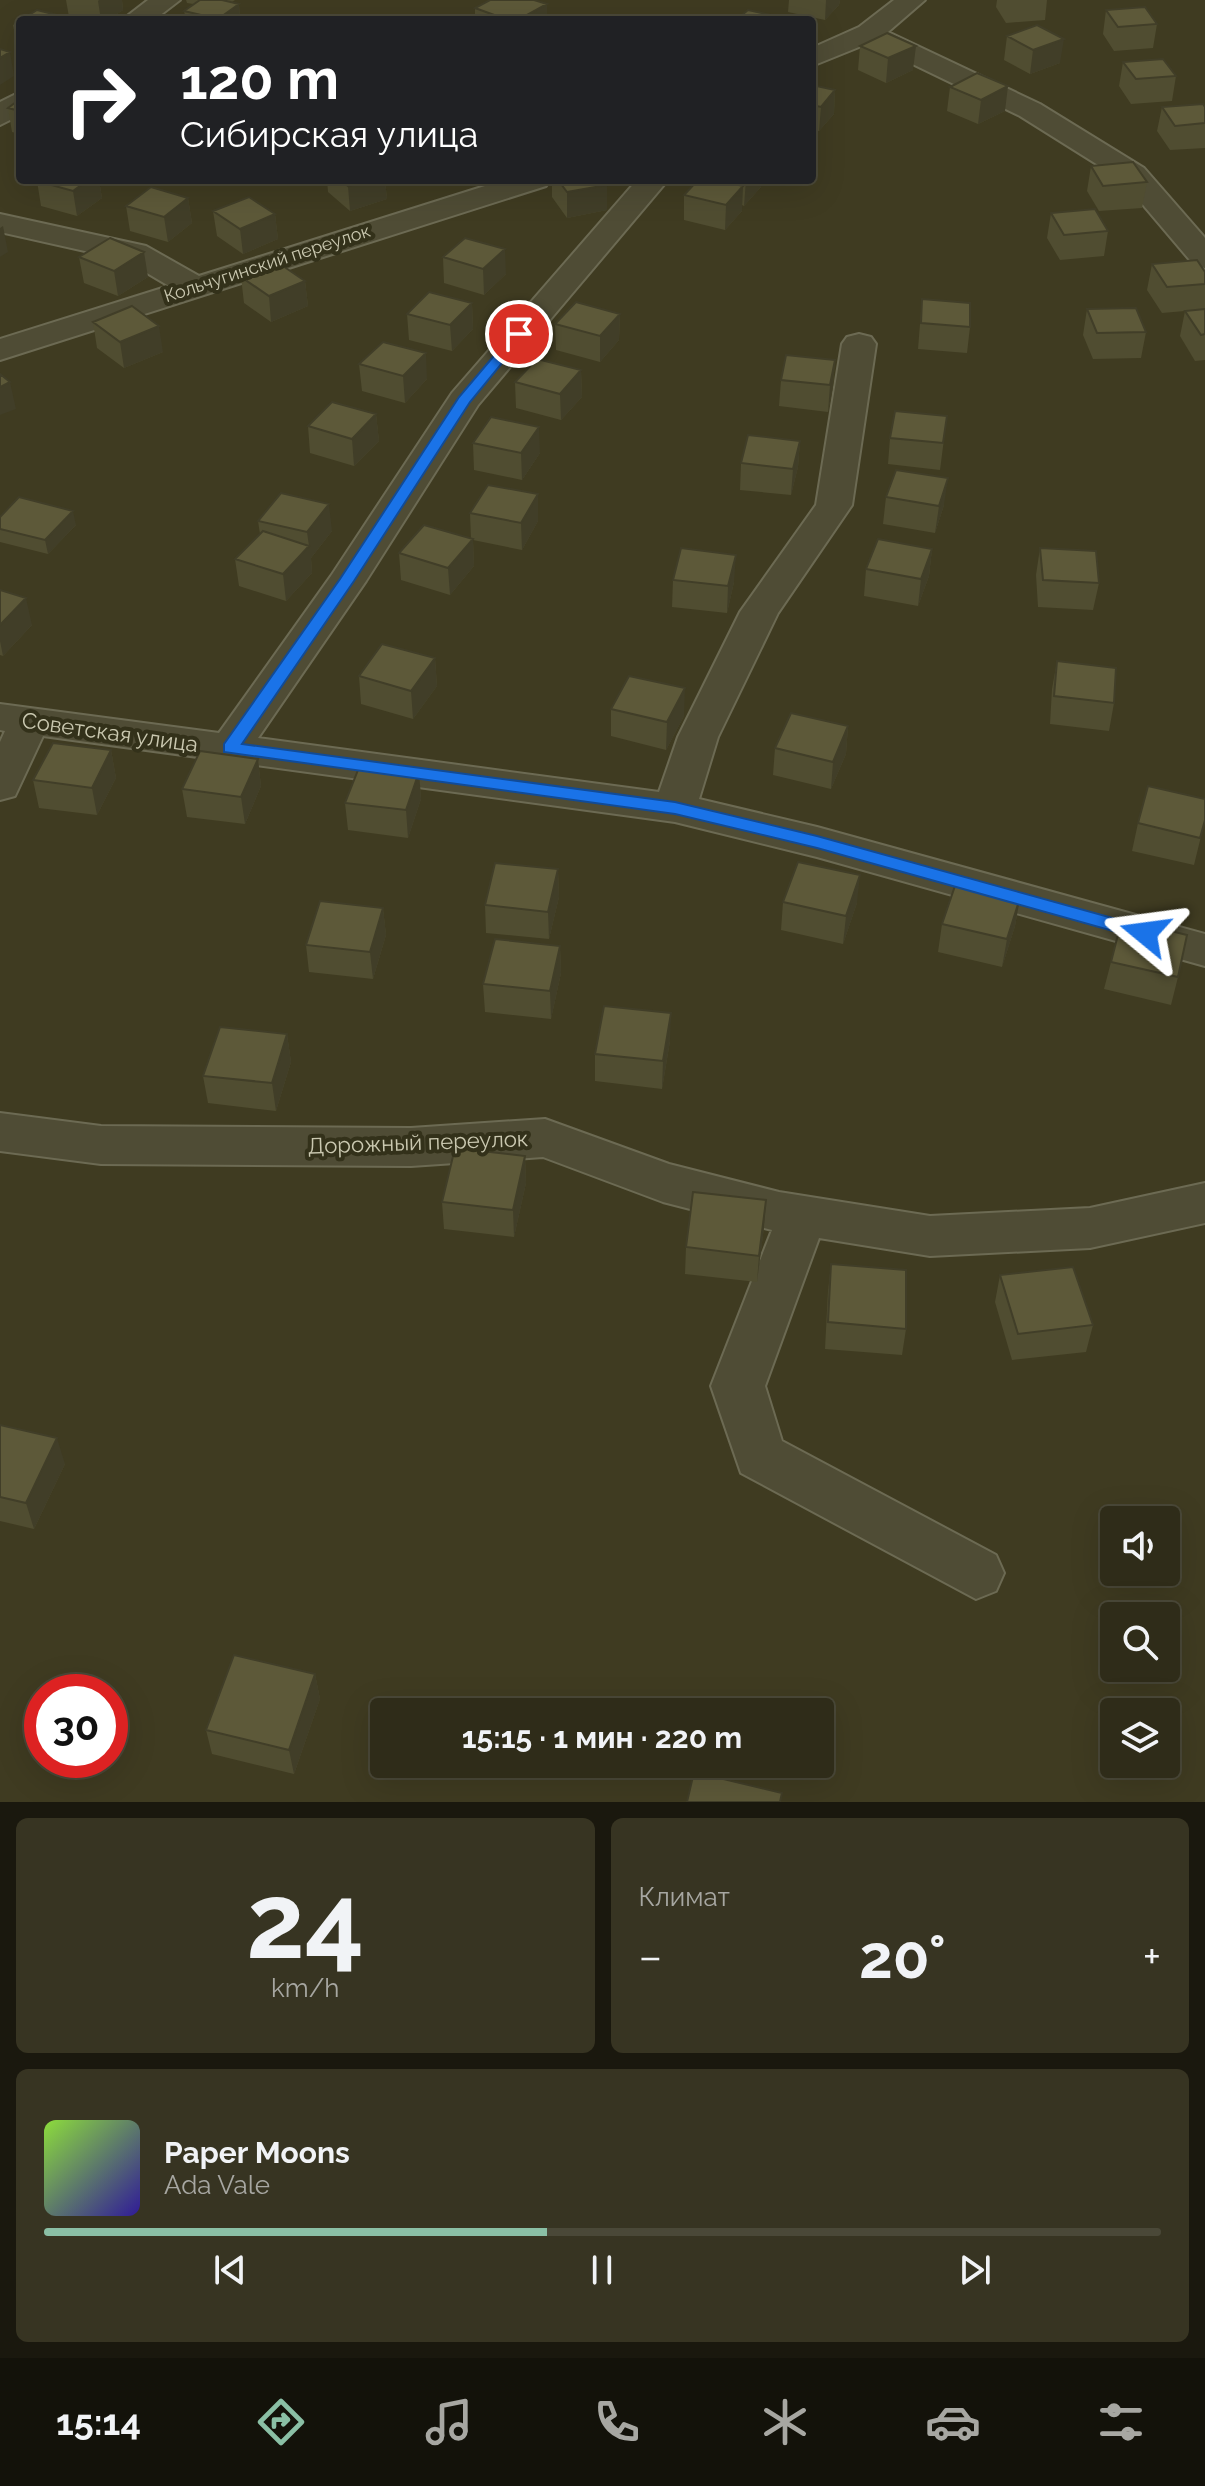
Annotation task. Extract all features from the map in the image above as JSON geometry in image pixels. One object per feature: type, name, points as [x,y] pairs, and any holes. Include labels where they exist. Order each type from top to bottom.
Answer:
[{"type":"street","points":[[142,16],[166,0]]},
{"type":"street","points":[[816,56],[869,33],[911,0]]},
{"type":"street","points":[[869,33],[1030,110],[1133,174],[1205,258]]},
{"type":"street","name":"Кольчугинский переулок","points":[[0,350],[193,286],[522,184]]},
{"type":"street","points":[[230,748],[347,581],[464,400],[650,184]]},
{"type":"street","points":[[0,223],[135,253],[193,286]]},
{"type":"street","points":[[675,808],[698,737],[759,612],[834,505],[859,344]]},
{"type":"street","points":[[0,786],[15,719]]},
{"type":"street","name":"Советская улица","points":[[15,719],[675,808],[817,842],[1205,950]]},
{"type":"street","name":"Дорожный переулок","points":[[0,1132],[101,1145],[411,1147],[545,1138],[663,1182],[802,1216],[930,1236],[1090,1228],[1205,1203]]},
{"type":"street","points":[[802,1216],[738,1386],[760,1456],[976,1573]]},
{"type":"building","points":[[200,0],[239,4],[222,16],[184,11]]},
{"type":"building","points":[[490,0],[534,0],[547,4],[525,16],[497,16],[475,8]]},
{"type":"building","points":[[1145,7],[1157,24],[1118,27],[1106,10]]},
{"type":"building","points":[[37,10],[61,16],[27,16]]},
{"type":"building","points":[[748,10],[775,16],[741,16]]},
{"type":"building","points":[[1037,25],[1064,39],[1033,50],[1007,36]]},
{"type":"building","points":[[887,33],[916,46],[888,58],[860,46]]},
{"type":"building","points":[[0,49],[10,52],[0,58]]},
{"type":"building","points":[[1163,59],[1176,76],[1136,79],[1123,62]]},
{"type":"building","points":[[977,73],[1008,86],[981,100],[950,87]]},
{"type":"building","points":[[816,86],[835,90],[821,107],[816,106]]},
{"type":"building","points":[[1203,104],[1205,123],[1175,126],[1162,107]]},
{"type":"building","points":[[1133,162],[1147,182],[1103,186],[1091,166]]},
{"type":"building","points":[[48,184],[83,184],[73,191]]},
{"type":"building","points":[[561,184],[607,185],[567,192]]},
{"type":"building","points":[[694,184],[743,186],[726,205],[684,195]]},
{"type":"building","points":[[151,187],[188,198],[164,217],[126,206]]},
{"type":"building","points":[[249,197],[275,214],[240,229],[213,211]]},
{"type":"building","points":[[1095,209],[1108,231],[1064,235],[1051,213]]},
{"type":"building","points":[[110,238],[144,252],[114,271],[79,257]]},
{"type":"building","points":[[465,238],[505,249],[483,269],[443,257]]},
{"type":"building","points":[[1197,260],[1205,272],[1205,284],[1167,287],[1152,264]]},
{"type":"building","points":[[277,262],[305,281],[269,296],[241,277]]},
{"type":"building","points":[[429,292],[472,303],[450,325],[407,314]]},
{"type":"building","points":[[922,299],[970,303],[970,327],[921,323]]},
{"type":"building","points":[[576,302],[620,314],[600,336],[555,324]]},
{"type":"building","points":[[132,306],[159,326],[120,342],[93,322]]},
{"type":"building","points":[[1136,308],[1146,332],[1097,333],[1087,309]]},
{"type":"building","points":[[1205,309],[1205,334],[1201,335],[1185,311]]},
{"type":"building","points":[[383,342],[426,353],[403,376],[359,364]]},
{"type":"building","points":[[786,355],[835,360],[830,385],[781,380]]},
{"type":"building","points":[[537,359],[581,370],[560,394],[515,382]]},
{"type":"building","points":[[0,374],[10,382],[0,387]]},
{"type":"building","points":[[332,402],[376,414],[352,439],[308,426]]},
{"type":"building","points":[[895,411],[947,416],[943,443],[890,438]]},
{"type":"building","points":[[491,417],[539,427],[521,453],[473,443]]},
{"type":"building","points":[[748,435],[800,441],[793,469],[741,463]]},
{"type":"building","points":[[896,470],[948,478],[939,506],[886,497]]},
{"type":"building","points":[[488,485],[538,494],[521,523],[470,513]]},
{"type":"building","points":[[281,493],[329,504],[307,532],[258,521]]},
{"type":"building","points":[[19,497],[73,511],[45,540],[0,529],[0,517]]},
{"type":"building","points":[[424,525],[473,539],[448,568],[399,553]]},
{"type":"building","points":[[263,531],[309,546],[283,574],[235,559]]},
{"type":"building","points":[[878,539],[932,549],[921,579],[866,569]]},
{"type":"building","points":[[681,548],[736,555],[728,586],[673,580]]},
{"type":"building","points":[[1040,548],[1096,551],[1099,583],[1043,580]]},
{"type":"building","points":[[0,590],[26,598],[0,625]]},
{"type":"building","points":[[382,644],[435,658],[411,691],[359,676]]},
{"type":"building","points":[[1057,661],[1116,668],[1114,703],[1054,696]]},
{"type":"building","points":[[629,676],[685,688],[667,722],[611,709]]},
{"type":"building","points":[[791,713],[848,726],[833,762],[775,748]]},
{"type":"building","points":[[53,743],[111,750],[92,788],[33,780]]},
{"type":"building","points":[[200,751],[258,759],[241,797],[182,789]]},
{"type":"building","points":[[360,765],[419,772],[406,810],[345,803]]},
{"type":"building","points":[[1148,786],[1205,799],[1205,820],[1200,838],[1138,823]]},
{"type":"building","points":[[798,862],[860,875],[846,916],[783,902]]},
{"type":"building","points":[[495,863],[558,869],[548,912],[485,905]]},
{"type":"building","points":[[956,883],[1020,898],[1007,939],[942,924]]},
{"type":"building","points":[[320,901],[383,908],[370,952],[306,945]]},
{"type":"building","points":[[1122,919],[1187,935],[1178,977],[1111,962]]},
{"type":"building","points":[[495,939],[560,946],[550,991],[483,984]]},
{"type":"building","points":[[604,1006],[671,1013],[663,1061],[595,1054]]},
{"type":"building","points":[[220,1027],[287,1034],[272,1083],[203,1076]]},
{"type":"building","points":[[455,1148],[525,1156],[513,1210],[442,1202]]},
{"type":"building","points":[[693,1192],[766,1200],[759,1256],[686,1247]]},
{"type":"building","points":[[831,1264],[906,1270],[906,1329],[828,1322]]},
{"type":"building","points":[[1073,1267],[1093,1325],[1018,1334],[1000,1275]]},
{"type":"building","points":[[0,1425],[57,1438],[26,1503],[0,1497]]},
{"type":"building","points":[[234,1655],[315,1674],[289,1750],[206,1730]]},
{"type":"building","points":[[693,1778],[719,1778],[782,1793],[780,1802],[687,1802]]},
{"type":"route","points":[[519,334],[464,400],[347,581],[230,748],[675,808],[817,842],[1145,933]]}]
